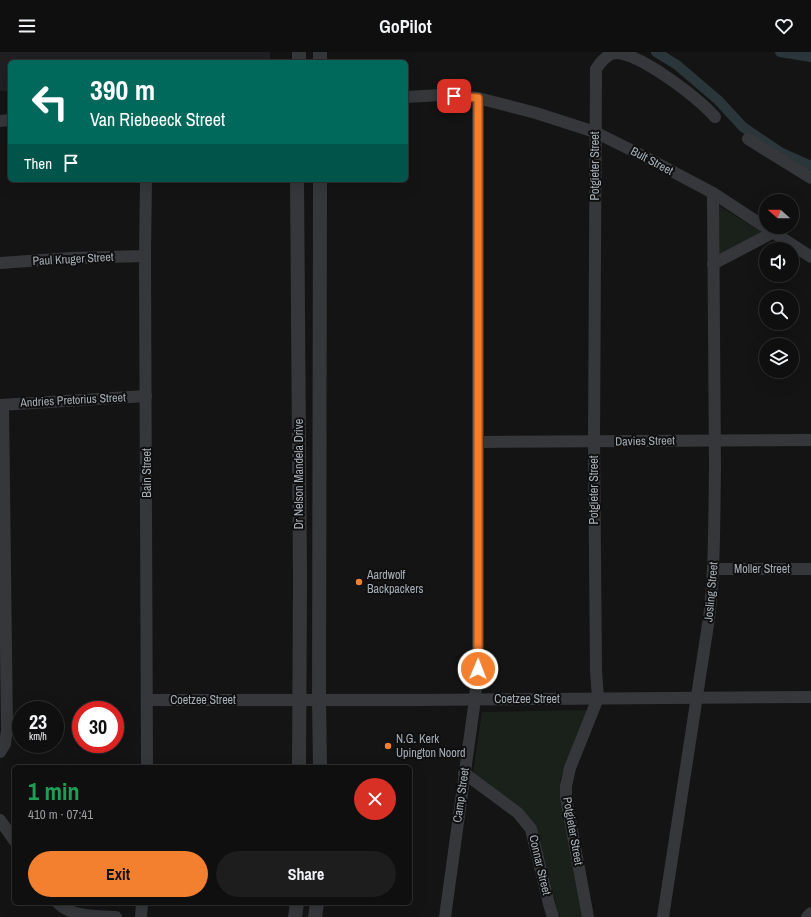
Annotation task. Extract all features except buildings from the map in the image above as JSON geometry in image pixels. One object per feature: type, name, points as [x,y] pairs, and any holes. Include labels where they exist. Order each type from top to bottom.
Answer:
[{"type":"street","name":"Potgieter Street","points":[[588,917],[566,798],[566,786],[570,768],[598,698],[596,671],[594,441],[596,70],[601,62],[615,53],[622,52],[638,56],[694,95],[715,117]]},
{"type":"street","name":"Bult Street","points":[[408,97],[441,96],[478,98],[536,113],[595,132],[649,159],[713,194],[759,224]]},
{"type":"street","name":"Camp Street","points":[[445,917],[475,699],[478,658],[478,98]]},
{"type":"street","points":[[748,139],[811,178]]},
{"type":"street","name":"Bain Street","points":[[146,182],[147,765]]},
{"type":"street","name":"Dr Nelson Mandela Drive","points":[[297,182],[300,578],[298,700],[299,765]]},
{"type":"street","name":"Dr Nelson Mandela Drive","points":[[320,182],[320,765]]},
{"type":"street","name":"Josling Street","points":[[663,917],[709,618],[714,570],[715,440],[713,194]]},
{"type":"street","points":[[713,264],[770,234]]},
{"type":"street","name":"Bult Street","points":[[774,234],[811,257]]},
{"type":"street","name":"Paul Kruger Street","points":[[0,263],[70,258],[145,256]]},
{"type":"street","name":"Andries Pretorius Street","points":[[2,405],[146,396]]},
{"type":"street","points":[[0,752],[5,744],[7,730],[3,616],[4,535],[2,405]]},
{"type":"street","name":"Davies Street","points":[[478,442],[811,440]]},
{"type":"street","name":"Moller Street","points":[[714,570],[811,569]]},
{"type":"street","name":"Coetzee Street","points":[[148,700],[811,697]]},
{"type":"street","name":"Connar Street","points":[[464,773],[518,813],[531,828],[549,904],[554,917]]},
{"type":"street","points":[[0,820],[12,837]]},
{"type":"street","points":[[60,905],[65,909],[81,915],[116,917]]},
{"type":"street","points":[[141,917],[142,905]]},
{"type":"street","points":[[295,917],[297,905]]},
{"type":"street","points":[[315,917],[317,905]]},
{"type":"street","points":[[807,917],[811,913]]},
{"type":"shaded area","points":[[0,52],[270,52],[270,60],[8,60],[8,91],[0,91]]},
{"type":"shaded area","points":[[714,203],[759,230],[759,234],[716,256]]},
{"type":"shaded area","points":[[590,710],[560,780],[585,917],[561,917],[558,913],[536,826],[473,773],[482,712]]},
{"type":"waterway","points":[[656,52],[677,65],[718,100],[743,127],[780,152],[811,166]]},
{"type":"waterway","points":[[780,52],[811,57]]},
{"type":"place","name":"Aardwolf Backpackers","points":[[359,582]]},
{"type":"place","name":"N.G. Kerk Upington Noord","points":[[388,746]]},
{"type":"route","points":[[454,96],[478,98],[478,669]]}]
